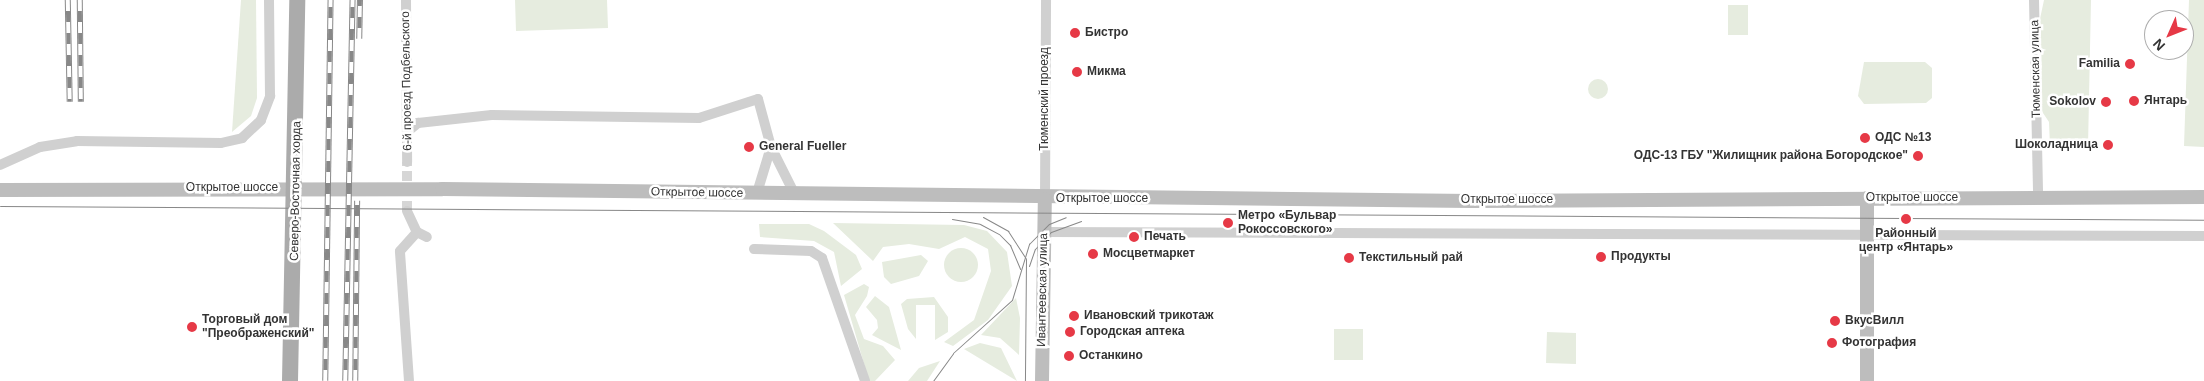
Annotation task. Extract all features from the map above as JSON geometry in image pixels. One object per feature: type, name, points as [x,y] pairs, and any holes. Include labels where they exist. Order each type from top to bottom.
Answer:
[{"type":"main road","name":"Северо-Восточная хорда","points":[[290,381],[298,0]]},
{"type":"main road","name":"Открытое шоссе","points":[[0,190],[442,189],[794,193],[1046,199],[2038,198],[2204,196]]},
{"type":"main road","points":[[1867,198],[1867,381]]},
{"type":"main road","name":"Ивантеевская улица","points":[[1042,381],[1046,199]]},
{"type":"street","points":[[0,165],[40,147],[70,142],[221,143],[242,138],[261,120],[270,96],[269,0]]},
{"type":"street","name":"6-й проезд Подбельского","points":[[406,0],[408,162]]},
{"type":"street","name":"Тюменский проезд","points":[[1046,0],[1046,199]]},
{"type":"street","name":"Тюменская улица","points":[[2034,0],[2038,198]]},
{"type":"street","points":[[408,131],[418,123],[492,115],[699,118],[758,99],[771,147],[794,193]]},
{"type":"street","points":[[756,194],[771,147]]},
{"type":"street","points":[[407,211],[417,232],[427,237]]},
{"type":"street","points":[[409,381],[400,251],[417,232]]},
{"type":"street","points":[[1044,232],[2204,236]]},
{"type":"street","points":[[754,249],[811,251],[822,258],[865,381]]},
{"type":"shaded area","points":[[241,0],[256,0],[257,98],[251,116],[232,132]]},
{"type":"shaded area","points":[[515,0],[607,0],[608,28],[516,31]]},
{"type":"shaded area","points":[[2044,0],[2091,0],[2088,147],[2050,147],[2049,122],[2041,110],[2039,91],[2037,33]]},
{"type":"shaded area","points":[[2189,0],[2204,0],[2204,147],[2184,146],[2187,60],[2194,60],[2194,10],[2189,10]]},
{"type":"shaded area","points":[[1728,5],[1748,5],[1748,35],[1728,35]]},
{"type":"shaded area","points":[[1864,62],[1925,62],[1932,68],[1932,98],[1926,103],[1864,104],[1858,96]]},
{"type":"shaded area","points":[[1594,79],[1602,79],[1608,85],[1608,93],[1602,99],[1594,99],[1588,93],[1588,85]]},
{"type":"shaded area","points":[[833,223],[964,225],[987,231],[1007,252],[1012,286],[988,320],[953,346],[944,342],[974,320],[991,271],[988,249],[965,237],[939,249],[909,244],[883,247],[873,261]]},
{"type":"shaded area","points":[[759,224],[809,224],[824,231],[856,255],[862,269],[841,286],[834,252],[814,241],[760,237]]},
{"type":"shaded area","points":[[961,248],[973,253],[978,265],[973,277],[961,282],[949,277],[944,265],[949,253]]},
{"type":"shaded area","points":[[921,255],[928,261],[919,276],[891,284],[884,277],[882,262]]},
{"type":"shaded area","points":[[864,284],[869,287],[867,296],[855,315],[864,339],[883,346],[895,360],[875,381],[869,381],[844,295]]},
{"type":"shaded area","points":[[875,296],[889,307],[901,350],[872,335],[878,328],[877,320],[866,307]]},
{"type":"shaded area","points":[[934,297],[948,317],[948,332],[935,340],[935,305],[916,305],[916,339],[908,329],[901,304],[907,299]]},
{"type":"shaded area","points":[[1016,298],[1020,318],[1019,355],[1000,338],[981,335]]},
{"type":"shaded area","points":[[1334,329],[1363,329],[1363,360],[1334,360]]},
{"type":"shaded area","points":[[1547,332],[1576,333],[1576,364],[1546,363]]},
{"type":"shaded area","points":[[980,343],[1001,348],[1017,381],[964,349]]},
{"type":"shaded area","points":[[940,361],[927,381],[908,381],[919,368]]},
{"type":"tunnel","points":[[407,162],[407,211]]},
{"type":"tram line","points":[[0,206],[2204,220]]},
{"type":"tram line","points":[[983,217],[1008,231],[1026,259],[1025,381]]},
{"type":"tram line","points":[[933,381],[953,353],[1012,300],[1029,244],[1049,224],[1066,217]]},
{"type":"tram line","points":[[952,219],[980,224],[999,234],[1010,245],[1020,269]]},
{"type":"tram line","points":[[1029,266],[1035,249],[1051,232],[1081,221]]},
{"type":"railway","points":[[68,0],[70,102]]},
{"type":"railway","points":[[80,0],[81,102]]},
{"type":"railway","points":[[325,381],[330,0]]},
{"type":"railway","points":[[345,381],[352,0]]},
{"type":"railway","points":[[359,39],[360,0]]},
{"type":"railway","points":[[355,381],[357,201]]},
{"type":"place","name":"Бистро","points":[[1075,33]]},
{"type":"place","name":"Familia","points":[[2130,64]]},
{"type":"place","name":"Микма","points":[[1077,72]]},
{"type":"place","name":"Янтарь","points":[[2134,101]]},
{"type":"place","name":"Sokolov","points":[[2106,102]]},
{"type":"place","name":"ОДС №13","points":[[1865,138]]},
{"type":"place","name":"Шоколадница","points":[[2108,145]]},
{"type":"place","name":"General Fueller","points":[[749,147]]},
{"type":"place","name":"ОДС-13 ГБУ \"Жилищник района Богородское\"","points":[[1918,156]]},
{"type":"place","name":"Районный центр «Янтарь»","points":[[1906,219]]},
{"type":"place","name":"Метро «Бульвар Рокоссовского»","points":[[1228,223]]},
{"type":"place","name":"Печать","points":[[1134,237]]},
{"type":"place","name":"Мосцветмаркет","points":[[1093,254]]},
{"type":"place","name":"Продукты","points":[[1601,257]]},
{"type":"place","name":"Текстильный рай","points":[[1349,258]]},
{"type":"place","name":"Ивановский трикотаж","points":[[1074,316]]},
{"type":"place","name":"ВкусВилл","points":[[1835,321]]},
{"type":"place","name":"Торговый дом \"Преображенский\"","points":[[192,327]]},
{"type":"place","name":"Городская аптека","points":[[1070,332]]},
{"type":"place","name":"Фотография","points":[[1832,343]]},
{"type":"place","name":"Останкино","points":[[1069,356]]}]
